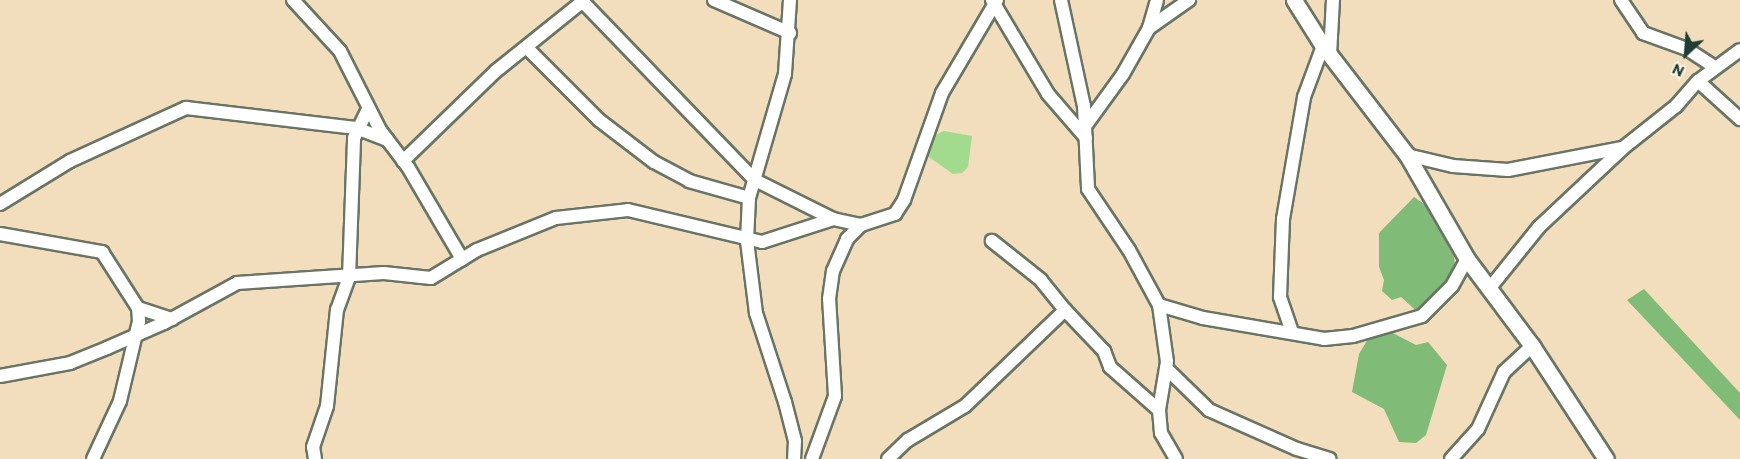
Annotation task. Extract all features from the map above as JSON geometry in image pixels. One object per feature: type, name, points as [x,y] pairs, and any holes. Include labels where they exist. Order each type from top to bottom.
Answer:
[{"type":"street","points":[[283,0],[295,3],[340,51],[368,109],[403,161],[462,259]]},
{"type":"street","points":[[714,0],[790,33]]},
{"type":"street","points":[[790,0],[790,33],[785,74],[749,198],[747,241],[756,313],[785,402],[795,441],[794,459]]},
{"type":"street","points":[[1061,0],[1086,131],[1088,189],[1129,250],[1159,305],[1166,339],[1166,368],[1159,410],[1161,433],[1176,459]]},
{"type":"street","points":[[1086,131],[1123,74],[1149,28],[1157,0]]},
{"type":"street","points":[[1149,28],[1190,0]]},
{"type":"street","points":[[1294,0],[1326,51],[1407,154],[1467,259],[1532,346],[1606,459]]},
{"type":"street","points":[[1292,332],[1280,297],[1283,219],[1304,97],[1326,51],[1333,0]]},
{"type":"street","points":[[1621,0],[1643,33],[1687,50],[1715,67]]},
{"type":"street","points":[[403,161],[496,71],[582,1],[755,180],[833,219],[861,225]]},
{"type":"street","points":[[812,459],[835,396],[829,299],[833,271],[847,239],[861,225],[895,214],[904,200],[942,93],[995,2],[1048,94],[1086,131]]},
{"type":"street","points":[[527,48],[599,120],[654,162],[689,181],[749,198]]},
{"type":"street","points":[[1489,289],[1539,226],[1623,148],[1676,106],[1698,81],[1740,50]]},
{"type":"street","points":[[1698,81],[1740,119]]},
{"type":"street","points":[[0,204],[70,161],[186,108],[356,128],[388,140]]},
{"type":"street","points":[[315,459],[313,447],[327,406],[338,310],[349,277],[356,128],[368,109]]},
{"type":"street","points":[[1407,154],[1482,171],[1508,170],[1623,148]]},
{"type":"street","points":[[0,376],[70,363],[172,319],[237,283],[384,273],[431,278],[442,275],[462,259],[556,218],[616,210],[723,231],[747,241],[781,239],[833,219]]},
{"type":"street","points":[[0,234],[102,252],[138,308],[136,336],[120,401],[93,459]]},
{"type":"street","points":[[992,242],[1041,280],[1065,310],[1104,351],[1110,367],[1159,410]]},
{"type":"street","points":[[1159,305],[1203,318],[1324,339],[1353,336],[1422,316],[1452,286],[1467,259]]},
{"type":"street","points":[[138,308],[172,319]]},
{"type":"street","points":[[888,459],[908,440],[965,406],[1065,310]]},
{"type":"street","points":[[1451,459],[1478,429],[1504,372],[1532,346]]},
{"type":"street","points":[[1166,368],[1209,410],[1297,449],[1330,459]]},
{"type":"green space","points":[[944,131],[972,136],[968,167],[962,173],[953,174],[922,152],[927,139]]},
{"type":"green space","points":[[1414,197],[1424,204],[1454,256],[1455,267],[1446,289],[1422,316],[1401,297],[1392,300],[1382,291],[1384,280],[1379,267],[1379,233]]},
{"type":"green space","points":[[1644,289],[1740,393],[1740,420],[1627,300]]},
{"type":"green space","points":[[1385,329],[1416,345],[1428,342],[1447,365],[1426,435],[1416,443],[1399,442],[1384,409],[1352,392],[1359,354],[1368,339]]}]
